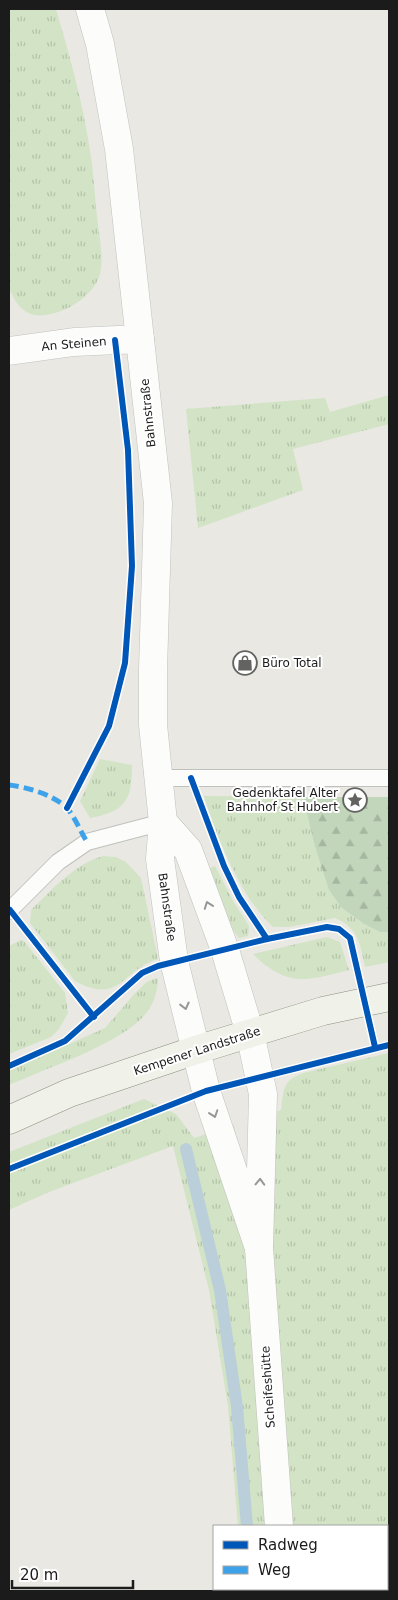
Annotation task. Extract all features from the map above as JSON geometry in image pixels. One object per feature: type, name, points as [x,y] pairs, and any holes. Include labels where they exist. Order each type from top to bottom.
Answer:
[{"type":"street","name":"Bahnstraße","points":[[90,9],[100,44],[119,149],[158,503],[152,670],[153,725],[163,822],[160,859],[174,961],[196,1050]]},
{"type":"street","name":"An Steinen","points":[[9,351],[74,342],[140,339]]},
{"type":"street","points":[[163,822],[188,850],[225,950],[250,1033]]},
{"type":"street","name":"Kempener Landstraße","points":[[9,1120],[69,1093],[196,1050],[323,1012],[389,997]]},
{"type":"street","name":"Scheifeshütte","points":[[250,1033],[263,1094],[258,1248],[279,1525]]},
{"type":"street","name":"Scheifeshütte","points":[[196,1050],[206,1091],[258,1248]]},
{"type":"lane","points":[[157,778],[389,778]]},
{"type":"lane","points":[[9,911],[58,862],[87,842],[163,822]]},
{"type":"green space","points":[[9,9],[56,9],[77,86],[92,164],[101,253],[100,274],[92,289],[78,302],[53,314],[33,315],[28,313],[20,307],[11,292],[9,293]]},
{"type":"green space","points":[[389,395],[389,424],[293,449],[303,490],[198,528],[186,409],[325,398],[330,412]]},
{"type":"green space","points":[[100,759],[132,765],[132,777],[128,795],[119,807],[112,812],[90,818],[80,801]]},
{"type":"green space","points":[[204,796],[303,797],[314,843],[342,908],[364,924],[380,932],[389,932],[389,962],[365,967],[360,944],[354,932],[343,922],[335,918],[289,927],[273,927],[261,915],[231,866]]},
{"type":"green space","points":[[303,797],[389,797],[389,932],[380,932],[364,924],[342,908],[329,890],[314,843]]},
{"type":"green space","points":[[103,856],[116,857],[126,862],[141,878],[158,959],[136,970],[112,988],[102,990],[90,988],[75,981],[30,923],[31,910],[56,886],[82,865]]},
{"type":"green space","points":[[215,866],[233,901],[249,926],[248,936],[239,938],[229,925],[208,869]]},
{"type":"green space","points":[[327,937],[340,942],[349,970],[321,977],[298,979],[276,972],[253,954]]},
{"type":"green space","points":[[21,940],[24,941],[65,993],[68,1013],[59,1029],[51,1037],[9,1054],[9,946]]},
{"type":"green space","points":[[156,978],[158,980],[152,1005],[146,1014],[130,1028],[98,1047],[9,1085],[9,1071],[105,1028],[136,992],[147,982]]},
{"type":"green space","points":[[389,1053],[389,1591],[244,1591],[388,1590],[388,1525],[238,1525],[228,1406],[209,1290],[173,1146],[49,1192],[9,1210],[9,1152],[144,1099],[176,1114],[194,1138],[234,1125],[242,1167],[248,1173],[251,1120],[281,1110],[286,1085],[293,1078],[307,1072]]},
{"type":"waterway","points":[[186,1149],[220,1290],[237,1407],[247,1525]]},
{"type":"marked path","points":[[9,785],[40,792],[62,803],[72,815],[87,842]]},
{"type":"cycle path","points":[[67,808],[109,726],[125,663],[132,566],[128,450],[115,340]]},
{"type":"cycle path","points":[[191,778],[224,866],[239,897],[267,939]]},
{"type":"cycle path","points":[[10,910],[94,1017]]},
{"type":"cycle path","points":[[9,1066],[65,1041],[142,973],[158,966],[267,939],[327,927],[339,929],[350,938],[375,1047]]},
{"type":"cycle path","points":[[9,1169],[206,1091],[389,1045]]},
{"type":"place","name":"Büro Total","points":[[245,663]]},
{"type":"place","name":"Gedenktafel Alter Bahnhof St Hubert","points":[[355,800]]}]
